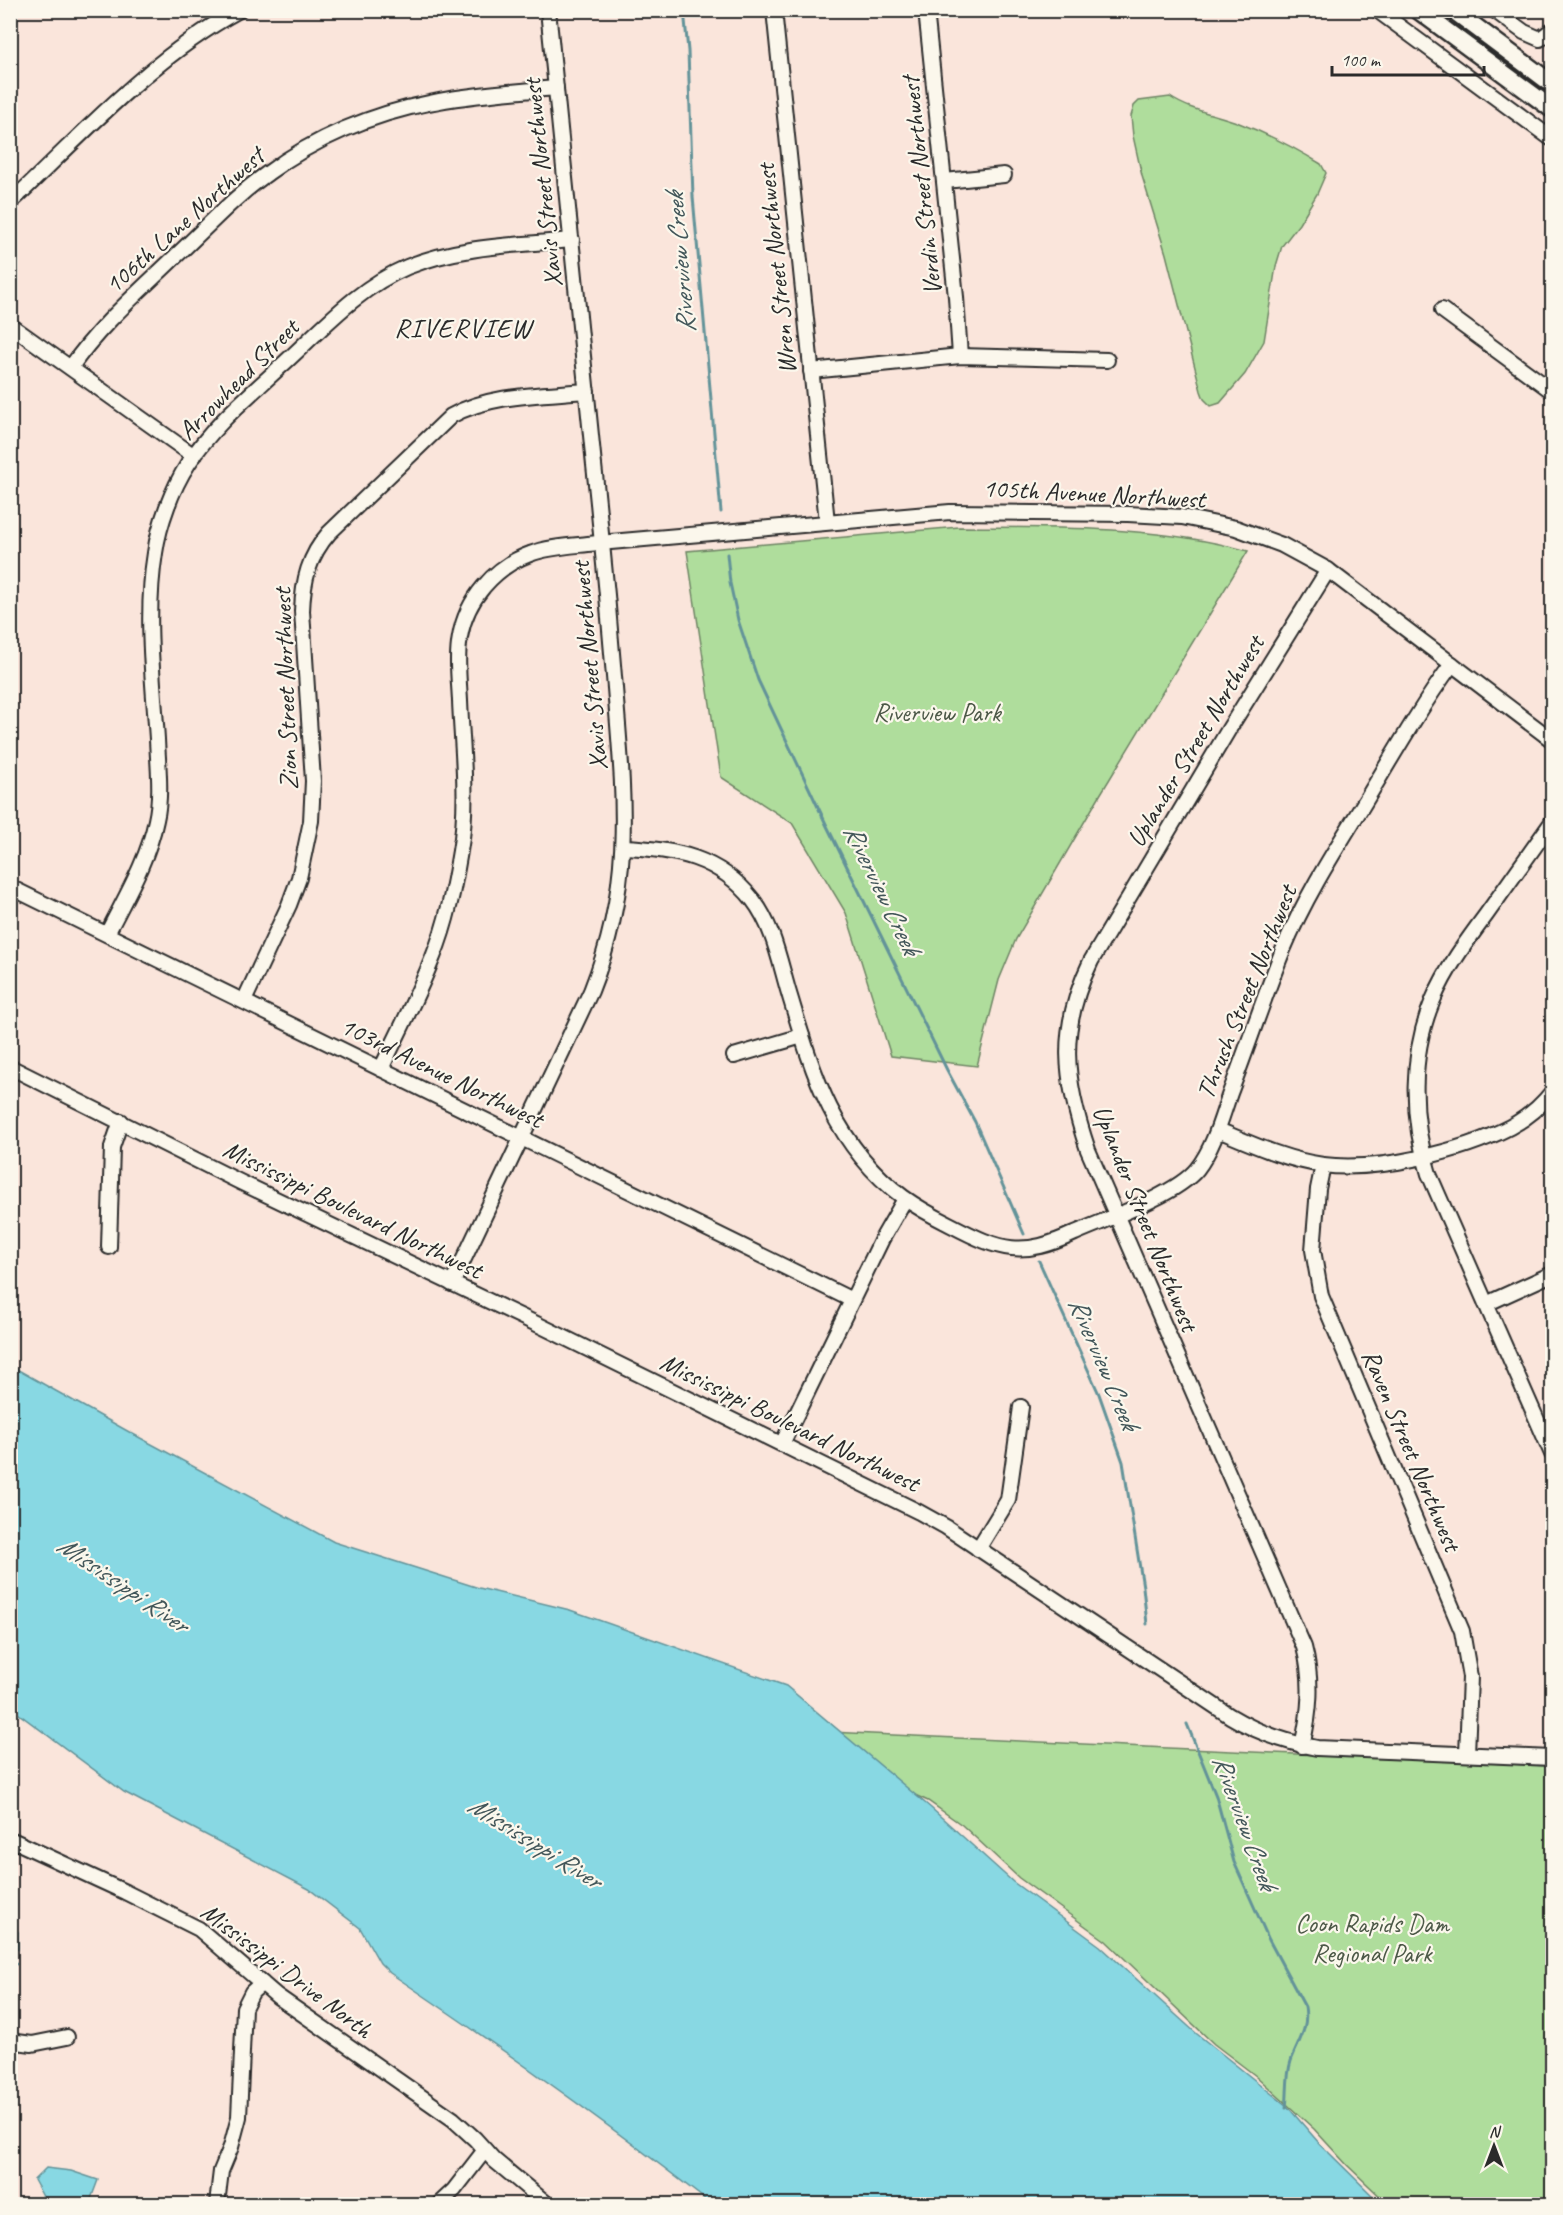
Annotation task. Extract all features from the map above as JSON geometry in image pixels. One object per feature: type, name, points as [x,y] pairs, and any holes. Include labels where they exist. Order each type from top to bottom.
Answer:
[{"type":"main road","points":[[1418,10],[1552,109]]},
{"type":"main road","points":[[1452,10],[1552,84]]},
{"type":"street","points":[[10,203],[131,88],[195,37],[239,10]]},
{"type":"street","name":"Xavis Street Northwest","points":[[452,1284],[577,1023],[597,975],[614,919],[624,847],[623,776],[602,543],[548,10]]},
{"type":"street","name":"Wren Street Northwest","points":[[774,10],[827,522]]},
{"type":"street","name":"Verdin Street Northwest","points":[[927,10],[960,356]]},
{"type":"street","points":[[1377,10],[1552,139]]},
{"type":"street","points":[[1494,10],[1532,37],[1540,39],[1552,30]]},
{"type":"street","name":"106th Lane Northwest","points":[[71,368],[104,326],[250,186],[307,148],[352,126],[411,106],[556,88]]},
{"type":"street","points":[[945,181],[1004,175]]},
{"type":"street","name":"Arrowhead Street","points":[[107,934],[145,854],[156,822],[159,788],[153,681],[152,579],[155,551],[166,514],[184,472],[194,456],[221,424],[341,310],[363,292],[394,273],[433,258],[460,252],[572,240]]},
{"type":"street","points":[[1442,310],[1552,391]]},
{"type":"street","points":[[10,325],[194,456]]},
{"type":"street","points":[[811,371],[960,356],[1100,360]]},
{"type":"street","name":"Zion Street Northwest","points":[[244,1001],[289,905],[299,878],[308,837],[313,781],[302,611],[304,584],[313,555],[329,533],[451,416],[472,406],[492,401],[587,391]]},
{"type":"street","name":"105th Avenue Northwest","points":[[381,1069],[433,957],[448,910],[460,850],[464,783],[458,650],[466,616],[473,602],[491,578],[502,568],[516,560],[548,549],[963,511],[1172,516],[1210,521],[1251,532],[1282,545],[1328,570],[1452,664],[1550,733]]},
{"type":"street","name":"Uplander Street Northwest","points":[[1302,1746],[1307,1728],[1311,1691],[1309,1666],[1304,1647],[1088,1150],[1075,1111],[1067,1048],[1078,989],[1091,961],[1328,570]]},
{"type":"street","name":"Thrush Street Northwest","points":[[624,847],[651,848],[693,856],[725,873],[751,898],[770,931],[817,1081],[836,1122],[870,1167],[905,1199],[980,1240],[1011,1249],[1043,1246],[1162,1194],[1194,1172],[1206,1155],[1218,1130],[1283,950],[1301,911],[1416,717],[1452,664]]},
{"type":"street","points":[[1551,1446],[1442,1205],[1424,1157],[1417,1119],[1417,1074],[1422,1034],[1433,1001],[1457,956],[1552,822]]},
{"type":"street","name":"103rd Avenue Northwest","points":[[10,887],[852,1300]]},
{"type":"street","points":[[734,1056],[802,1036]]},
{"type":"street","name":"Mississippi Boulevard Northwest","points":[[10,1067],[240,1182],[925,1515],[1243,1724],[1278,1740],[1317,1748],[1552,1758]]},
{"type":"street","points":[[1218,1130],[1285,1157],[1323,1165],[1359,1167],[1424,1157],[1466,1144],[1511,1126],[1541,1105],[1552,1092]]},
{"type":"street","points":[[109,1247],[112,1147],[121,1121]]},
{"type":"street","name":"Raven Street Northwest","points":[[1323,1165],[1318,1189],[1313,1250],[1321,1296],[1462,1631],[1470,1677],[1467,1754]]},
{"type":"street","points":[[782,1444],[882,1239],[905,1199]]},
{"type":"street","points":[[1486,1304],[1552,1274]]},
{"type":"street","points":[[978,1549],[1008,1500],[1021,1407]]},
{"type":"street","name":"Mississippi Drive North","points":[[10,1839],[126,1892],[199,1929],[277,1996],[453,2119],[494,2160],[547,2205]]},
{"type":"street","points":[[217,2205],[221,2171],[231,2147],[239,2117],[244,2008],[248,1999],[262,1983]]},
{"type":"street","points":[[10,2041],[32,2044],[67,2037]]},
{"type":"street","points":[[439,2205],[454,2190],[485,2150]]},
{"type":"green space","points":[[1170,97],[1186,106],[1239,123],[1271,137],[1321,164],[1326,173],[1317,194],[1299,224],[1282,246],[1276,266],[1264,341],[1245,374],[1220,403],[1211,406],[1204,399],[1201,391],[1133,136],[1131,116],[1134,106],[1139,101]]},
{"type":"green space","name":"Riverview Park","points":[[959,527],[1068,528],[1141,532],[1177,536],[1248,551],[1100,795],[1016,939],[999,980],[977,1066],[891,1056],[846,913],[792,823],[721,777],[687,551]]},
{"type":"green space","name":"Coon Rapids Dam Regional Park","points":[[809,1731],[1552,1766],[1552,2204],[1388,2204],[1314,2129],[1256,2076],[1214,2044],[1106,1941],[1019,1878],[962,1825],[928,1801],[856,1768]]},
{"type":"water","name":"Mississippi River","points":[[11,1366],[334,1542],[479,1588],[570,1610],[786,1686],[931,1808],[1013,1882],[1100,1946],[1197,2034],[1287,2106],[1319,2143],[1381,2204],[711,2204],[553,2086],[390,1973],[380,1963],[360,1928],[309,1889],[124,1792],[11,1708]]},
{"type":"water","points":[[10,1927],[18,1932],[18,1949],[12,1951]]},
{"type":"water","points":[[46,2168],[71,2171],[98,2180],[89,2204],[47,2204],[34,2180]]},
{"type":"waterway","name":"Riverview Creek","points":[[684,10],[688,51],[693,197],[721,512]]},
{"type":"waterway","name":"Riverview Creek","points":[[727,554],[730,583],[738,620],[758,680],[826,824],[975,1122],[1024,1234]]},
{"type":"waterway","name":"Riverview Creek","points":[[1039,1261],[1099,1394],[1123,1462],[1147,1624]]},
{"type":"waterway","name":"Riverview Creek","points":[[1187,1724],[1216,1796],[1234,1862],[1269,1940],[1305,2007],[1304,2028],[1289,2067],[1286,2108]]},
{"type":"waterway","points":[[10,1954],[16,1964]]},
{"type":"district","name":"RIVERVIEW","points":[[463,328]]}]
